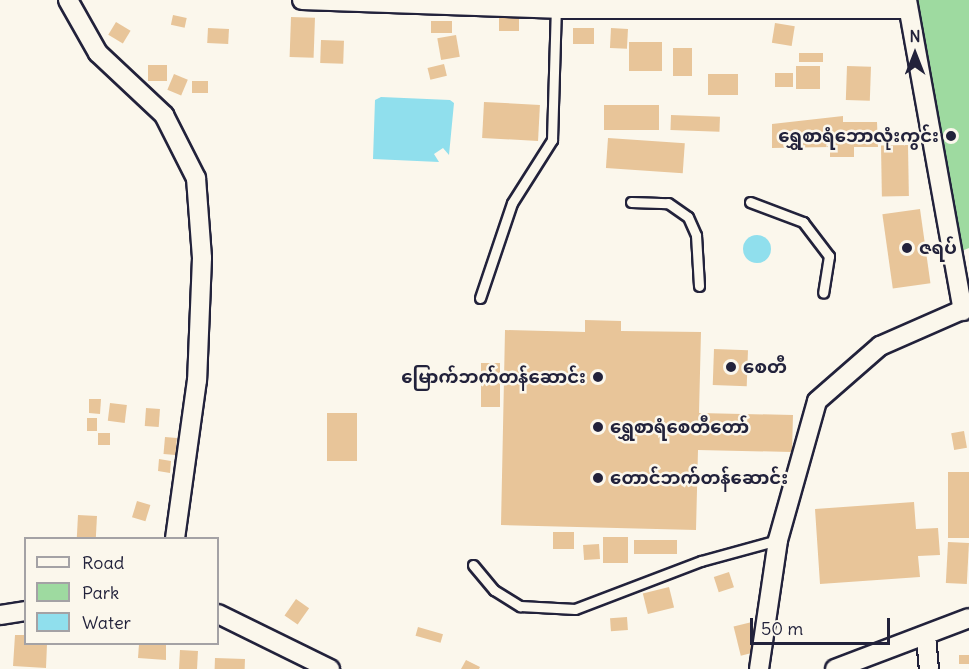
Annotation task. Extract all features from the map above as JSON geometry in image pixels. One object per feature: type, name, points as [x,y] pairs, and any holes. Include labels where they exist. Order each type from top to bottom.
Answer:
[{"type":"street","points":[[68,0],[98,53],[164,115],[196,178],[202,258],[197,380],[176,537]]},
{"type":"street","points":[[302,0],[556,5],[907,4],[966,309],[880,346],[824,392],[797,460],[778,540],[759,669]]},
{"type":"street","points":[[0,615],[24,611]]},
{"type":"street","points":[[219,614],[330,669]]},
{"type":"street","points":[[835,669],[969,618]]},
{"type":"street","points":[[926,636],[929,669]]},
{"type":"lane","points":[[480,298],[512,203],[552,140],[556,5]]},
{"type":"lane","points":[[631,202],[668,203],[688,217],[696,235],[699,286]]},
{"type":"lane","points":[[750,202],[803,222],[829,256],[823,292]]},
{"type":"lane","points":[[473,565],[513,603],[575,609],[701,561],[778,540]]},
{"type":"green space","name":"ရွှေစာရံဘောလုံးကွင်း","points":[[912,0],[969,0],[969,248],[951,255]]},
{"type":"water","points":[[381,97],[450,100],[454,103],[449,155],[443,148],[434,154],[439,162],[373,159],[375,100]]},
{"type":"water","points":[[757,235],[767,239],[771,249],[767,259],[757,263],[747,259],[743,249],[747,239]]},
{"type":"building","points":[[173,15],[187,18],[185,28],[171,25]]},
{"type":"building","points":[[291,17],[315,18],[314,58],[290,57]]},
{"type":"building","points":[[499,17],[519,17],[519,31],[499,31]]},
{"type":"building","points":[[431,21],[452,21],[452,33],[431,33]]},
{"type":"building","points":[[116,22],[131,31],[123,44],[108,35]]},
{"type":"building","points":[[775,23],[795,26],[792,46],[772,43]]},
{"type":"building","points":[[208,28],[229,29],[228,44],[207,43]]},
{"type":"building","points":[[573,28],[594,28],[594,44],[573,44]]},
{"type":"building","points":[[611,28],[628,29],[627,49],[610,48]]},
{"type":"building","points":[[456,35],[460,57],[441,60],[437,38]]},
{"type":"building","points":[[321,40],[344,41],[343,64],[320,63]]},
{"type":"building","points":[[629,42],[662,42],[662,71],[629,71]]},
{"type":"building","points":[[673,48],[692,48],[692,76],[673,76]]},
{"type":"building","points":[[799,53],[823,53],[823,62],[799,62]]},
{"type":"building","points":[[444,64],[447,76],[430,80],[428,68]]},
{"type":"building","points":[[148,65],[167,65],[167,81],[148,81]]},
{"type":"building","points":[[796,66],[820,66],[820,89],[796,89]]},
{"type":"building","points":[[847,66],[871,67],[870,101],[846,100]]},
{"type":"building","points":[[775,73],[793,73],[793,87],[775,87]]},
{"type":"building","points":[[174,74],[188,80],[181,96],[167,90]]},
{"type":"building","points":[[708,74],[738,74],[738,95],[708,95]]},
{"type":"building","points":[[192,81],[208,81],[208,93],[192,93]]},
{"type":"building","points":[[484,102],[540,105],[538,141],[482,138]]},
{"type":"building","points":[[604,105],[659,105],[659,130],[604,130]]},
{"type":"building","points":[[671,115],[720,117],[719,132],[670,130]]},
{"type":"building","points":[[843,116],[843,122],[877,122],[878,147],[854,147],[854,157],[830,157],[830,147],[772,148],[772,124]]},
{"type":"building","points":[[608,138],[685,143],[683,173],[606,168]]},
{"type":"building","points":[[881,145],[908,145],[909,196],[882,196]]},
{"type":"building","name":"ဇရပ်","points":[[920,209],[930,283],[893,289],[882,214]]},
{"type":"building","points":[[585,320],[621,321],[621,331],[701,332],[699,413],[793,415],[792,452],[698,450],[696,530],[501,525],[505,330],[585,332]]},
{"type":"building","name":"စေတီ","points":[[714,349],[748,350],[747,386],[713,385]]},
{"type":"building","points":[[481,363],[500,363],[500,407],[481,407]]},
{"type":"building","points":[[89,399],[101,399],[100,414],[89,413]]},
{"type":"building","points":[[110,403],[127,405],[125,423],[108,421]]},
{"type":"building","points":[[146,408],[160,409],[159,427],[145,426]]},
{"type":"building","points":[[327,413],[357,413],[357,461],[327,461]]},
{"type":"building","points":[[87,418],[97,418],[97,431],[87,431]]},
{"type":"building","points":[[964,431],[967,448],[954,450],[951,433]]},
{"type":"building","points":[[98,433],[110,433],[110,445],[98,445]]},
{"type":"building","points":[[165,437],[177,438],[175,455],[164,454]]},
{"type":"building","points":[[159,459],[171,461],[170,473],[158,471]]},
{"type":"building","points":[[948,472],[969,472],[969,538],[948,538]]},
{"type":"building","points":[[137,501],[150,505],[145,521],[132,517]]},
{"type":"building","points":[[914,502],[916,529],[938,528],[940,555],[918,556],[920,577],[820,584],[815,509]]},
{"type":"building","points":[[78,515],[97,516],[96,537],[77,537]]},
{"type":"building","points":[[553,532],[574,532],[574,549],[553,549]]},
{"type":"building","points":[[603,537],[628,537],[628,563],[603,563]]},
{"type":"building","points":[[634,540],[677,540],[677,554],[634,554]]},
{"type":"building","points":[[948,542],[969,543],[967,584],[946,583]]},
{"type":"building","points":[[599,544],[600,559],[584,560],[583,545]]},
{"type":"building","points":[[729,572],[734,587],[719,592],[714,577]]},
{"type":"building","points":[[669,587],[674,607],[648,614],[643,594]]},
{"type":"building","points":[[296,599],[309,608],[298,625],[285,615]]},
{"type":"building","points":[[627,617],[628,630],[611,631],[610,618]]},
{"type":"building","points":[[752,622],[759,651],[741,656],[734,627]]},
{"type":"building","points":[[418,627],[443,634],[441,643],[416,636]]},
{"type":"building","points":[[15,635],[24,635],[24,645],[47,645],[46,668],[13,666]]},
{"type":"building","points":[[139,645],[166,645],[166,660],[138,658]]},
{"type":"building","points":[[180,650],[198,651],[197,669],[179,669]]},
{"type":"building","points":[[959,655],[969,655],[969,664],[959,664]]},
{"type":"building","points":[[215,658],[245,659],[245,669],[215,669]]},
{"type":"building","points":[[466,660],[480,667],[479,669],[461,669]]},
{"type":"place","name":"ရွှေစာရံဘောလုံးကွင်း","points":[[951,136]]},
{"type":"place","name":"ဇရပ်","points":[[907,248]]},
{"type":"place","name":"စေတီ","points":[[731,367]]},
{"type":"place","name":"မြောက်ဘက်တန်ဆောင်း","points":[[598,377]]},
{"type":"place","name":"ရွှေစာရံစေတီတော်","points":[[598,427]]},
{"type":"place","name":"တောင်ဘက်တန်ဆောင်း","points":[[598,478]]}]
